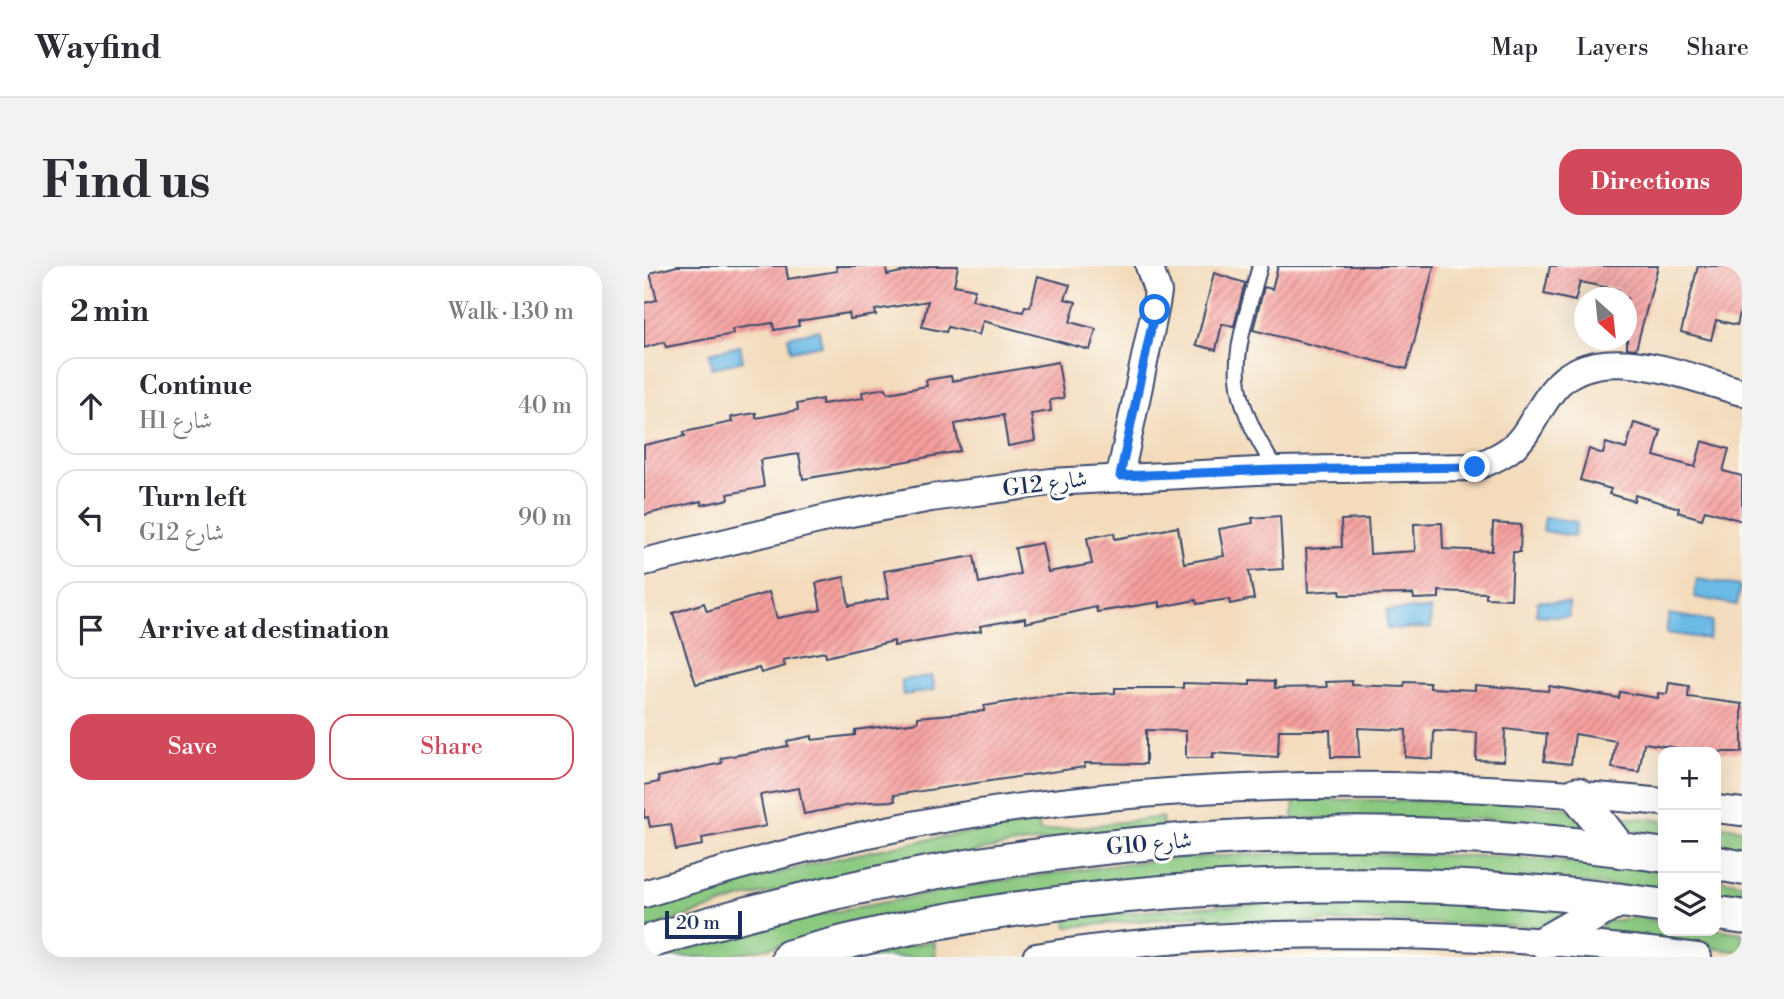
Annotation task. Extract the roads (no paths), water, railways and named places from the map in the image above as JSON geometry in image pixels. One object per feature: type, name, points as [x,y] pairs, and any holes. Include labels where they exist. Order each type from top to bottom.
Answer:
[{"type":"street","points":[[1120,476],[1158,292],[1149,266]]},
{"type":"street","name":"G12 شارع","points":[[644,562],[741,536],[890,506],[1028,485],[1120,476],[1475,467],[1496,459],[1515,447],[1531,430],[1554,388],[1570,375],[1588,366],[1608,362],[1647,366],[1742,392]]},
{"type":"street","points":[[644,894],[734,866],[866,834],[1068,801],[1288,786],[1398,786],[1577,794],[1658,802]]},
{"type":"street","points":[[1577,794],[1621,851]]},
{"type":"street","points":[[1721,810],[1742,812]]},
{"type":"street","name":"G10 شارع","points":[[644,943],[784,903],[872,882],[1051,853],[1161,842],[1271,835],[1382,834],[1555,843],[1658,855]]},
{"type":"street","points":[[1721,864],[1742,868]]},
{"type":"street","points":[[789,957],[936,924],[1058,905],[1198,890],[1310,886],[1422,887],[1619,900],[1658,905]]},
{"type":"street","points":[[1545,942],[1619,900]]},
{"type":"street","points":[[1721,914],[1742,917]]},
{"type":"street","points":[[1036,957],[1186,940],[1305,933],[1426,934],[1698,957]]},
{"type":"lane","points":[[1260,266],[1236,355],[1237,385],[1246,416],[1276,470]]},
{"type":"water","points":[[819,330],[822,345],[791,351],[788,337]]},
{"type":"water","points":[[740,346],[743,361],[712,368],[709,353]]},
{"type":"water","points":[[1545,517],[1577,522],[1574,536],[1543,531]]},
{"type":"water","points":[[1697,579],[1740,586],[1737,605],[1694,597]]},
{"type":"water","points":[[1538,601],[1569,603],[1569,617],[1536,615]]},
{"type":"water","points":[[1430,609],[1431,628],[1387,629],[1387,610]]},
{"type":"water","points":[[1669,614],[1712,621],[1709,639],[1666,633]]},
{"type":"water","points":[[932,676],[935,690],[903,695],[901,680]]}]
